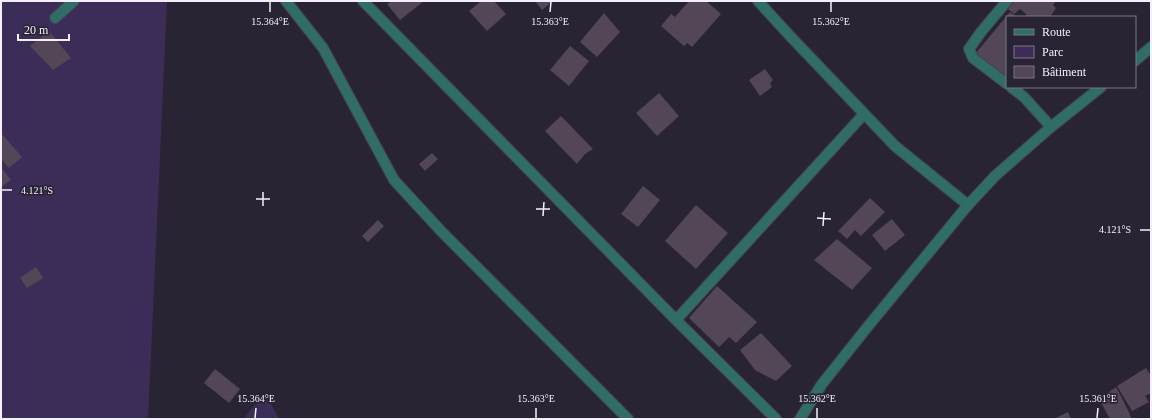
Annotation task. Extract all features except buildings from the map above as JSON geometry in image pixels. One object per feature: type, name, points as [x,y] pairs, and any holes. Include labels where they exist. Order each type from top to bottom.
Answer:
[{"type":"street","points":[[55,18],[74,1]]},
{"type":"street","points":[[286,1],[323,48],[394,180],[441,231],[628,419]]},
{"type":"street","points":[[363,1],[676,320],[776,419]]},
{"type":"street","points":[[758,1],[895,146],[968,205]]},
{"type":"street","points":[[1006,83],[973,58],[969,49],[1007,1]]},
{"type":"street","points":[[1136,60],[1151,47]]},
{"type":"street","points":[[1012,88],[1024,97],[1051,127]]},
{"type":"street","points":[[800,419],[822,384],[850,348],[968,205],[995,176],[1051,127],[1100,88]]},
{"type":"street","points":[[676,320],[864,114]]},
{"type":"green space","points":[[1,1],[167,1],[148,419],[1,419]]},
{"type":"green space","points":[[265,393],[279,419],[243,419]]}]
